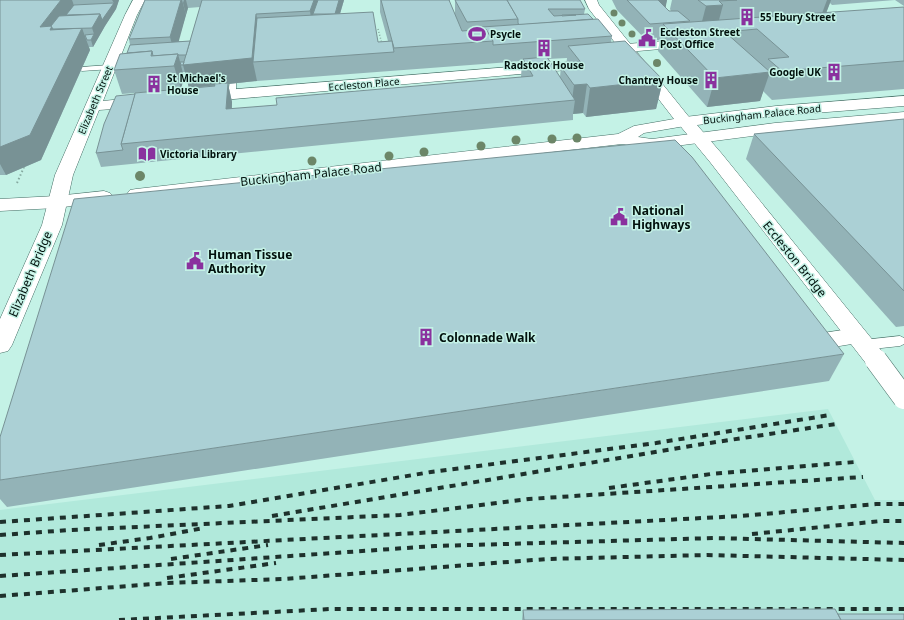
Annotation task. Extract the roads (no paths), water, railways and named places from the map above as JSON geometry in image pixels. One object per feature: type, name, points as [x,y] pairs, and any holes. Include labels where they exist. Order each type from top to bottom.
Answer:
[{"type":"main road","name":"Elizabeth Street","points":[[56,202],[64,175],[109,67],[136,15],[139,0]]},
{"type":"main road","name":"Eccleston Bridge","points":[[591,0],[593,6],[628,57],[700,139],[904,398]]},
{"type":"main road","points":[[628,57],[700,43]]},
{"type":"main road","name":"Eccleston Place","points":[[188,98],[232,89],[607,63]]},
{"type":"main road","points":[[93,106],[158,101]]},
{"type":"main road","name":"Buckingham Palace Road","points":[[622,139],[640,129],[685,122],[776,110],[904,101]]},
{"type":"main road","name":"Buckingham Palace Road","points":[[0,205],[56,202],[622,139],[652,144],[700,139],[775,128],[904,117]]},
{"type":"main road","name":"Elizabeth Bridge","points":[[0,345],[52,225],[56,202]]},
{"type":"main road","points":[[801,344],[865,347]]},
{"type":"lane","points":[[82,69],[109,67]]},
{"type":"lane","points":[[865,347],[900,341]]},
{"type":"railway","points":[[0,522],[229,506],[431,472],[656,443],[830,415]]},
{"type":"railway","points":[[272,516],[703,444],[836,424]]},
{"type":"railway","points":[[609,488],[711,474],[855,462]]},
{"type":"railway","points":[[0,535],[70,530],[400,515],[529,499],[863,477]]},
{"type":"railway","points":[[0,555],[741,516],[876,504],[904,504]]},
{"type":"railway","points":[[752,534],[881,521],[904,521]]},
{"type":"railway","points":[[99,545],[150,538],[204,528]]},
{"type":"railway","points":[[0,576],[435,546],[714,538],[904,543]]},
{"type":"railway","points":[[171,559],[268,545]]},
{"type":"railway","points":[[0,596],[167,583],[284,579],[547,559],[707,555],[904,560]]},
{"type":"railway","points":[[167,578],[276,563]]},
{"type":"railway","points":[[119,620],[330,609],[904,609]]},
{"type":"place","name":"55 Ebury Street","points":[[747,17]]},
{"type":"place","name":"Psycle","points":[[477,34]]},
{"type":"place","name":"Eccleston Street Post Office","points":[[647,38]]},
{"type":"place","name":"Radstock House","points":[[544,48]]},
{"type":"place","name":"Google UK","points":[[834,72]]},
{"type":"place","name":"Chantrey House","points":[[711,80]]},
{"type":"place","name":"St Michael's House","points":[[154,84]]},
{"type":"place","name":"Victoria Library","points":[[147,154]]},
{"type":"place","name":"National Highways","points":[[619,217]]},
{"type":"place","name":"Human Tissue Authority","points":[[195,261]]},
{"type":"place","name":"Colonnade Walk","points":[[426,337]]}]
